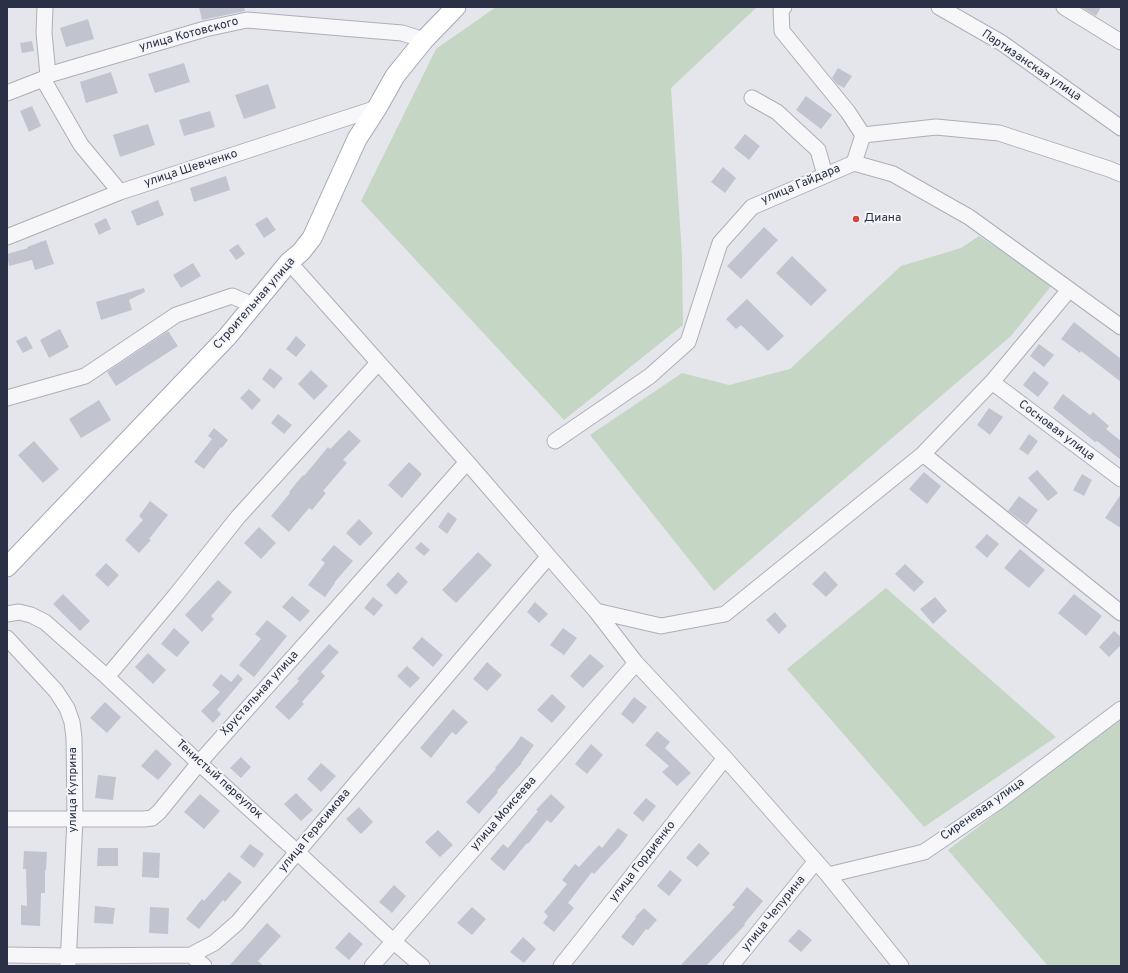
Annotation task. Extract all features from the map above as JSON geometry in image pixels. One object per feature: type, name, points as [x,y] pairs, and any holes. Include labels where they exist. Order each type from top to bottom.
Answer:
[{"type":"main road","name":"Строительная улица","points":[[7,567],[227,337],[289,262],[301,252],[312,238],[357,138],[377,108],[395,76],[424,40],[456,7]]},
{"type":"street","points":[[45,7],[44,33],[46,77],[81,145],[120,192]]},
{"type":"street","points":[[784,7],[781,10],[782,31],[848,112],[863,135]]},
{"type":"street","name":"Партизанская улица","points":[[939,7],[1002,43],[1121,128]]},
{"type":"street","points":[[1064,7],[1121,42]]},
{"type":"street","name":"улица Котовского","points":[[7,93],[46,77],[205,29],[247,20],[402,33],[424,40]]},
{"type":"street","points":[[752,98],[777,112],[818,150],[825,175]]},
{"type":"street","name":"улица Шевченко","points":[[7,237],[120,192],[377,108]]},
{"type":"street","points":[[863,135],[936,127],[999,133],[1121,174]]},
{"type":"street","points":[[854,163],[863,135]]},
{"type":"street","name":"улица Гайдара","points":[[555,441],[650,376],[688,342],[720,242],[752,207],[854,163],[893,174],[969,217],[1121,327]]},
{"type":"street","points":[[289,262],[467,462],[596,611],[636,663],[725,758],[816,861],[901,966]]},
{"type":"street","points":[[596,611],[661,626],[725,614],[923,454],[992,382],[1069,290]]},
{"type":"street","points":[[7,398],[85,376],[176,315],[232,296],[253,305]]},
{"type":"street","points":[[107,677],[175,596],[238,517],[378,363]]},
{"type":"street","name":"Сосновая улица","points":[[992,382],[1121,479]]},
{"type":"street","points":[[923,454],[1121,613]]},
{"type":"street","name":"Хрустальная улица","points":[[7,819],[144,819],[152,818],[160,812],[199,763],[467,462]]},
{"type":"street","name":"улица Герасимова","points":[[7,955],[68,961],[191,955],[214,943],[237,923],[548,557]]},
{"type":"street","name":"Тенистый переулок","points":[[7,614],[19,612],[31,615],[45,622],[422,966]]},
{"type":"street","name":"улица Куприна","points":[[7,638],[56,690],[67,708],[72,722],[74,738],[75,819],[68,961]]},
{"type":"street","name":"улица Моисеева","points":[[372,966],[636,663]]},
{"type":"street","name":"Сиреневая улица","points":[[828,875],[924,852],[999,800],[1121,708]]},
{"type":"street","name":"улица Гордиенко","points":[[561,966],[725,758]]},
{"type":"street","name":"улица Чепурина","points":[[731,966],[816,861]]},
{"type":"street","points":[[191,955],[204,966]]},
{"type":"green space","points":[[496,7],[757,7],[671,88],[682,255],[683,325],[564,420],[361,201],[436,49]]},
{"type":"green space","points":[[979,236],[1052,285],[1011,336],[714,591],[590,435],[682,373],[729,385],[790,369],[901,266],[961,248]]},
{"type":"green space","points":[[886,588],[1056,737],[924,827],[787,669]]},
{"type":"green space","points":[[1121,718],[1121,966],[1048,966],[948,850]]},
{"type":"building","points":[[199,7],[244,7],[245,11],[202,20]]},
{"type":"building","points":[[1081,7],[1101,7],[1096,16]]},
{"type":"building","points":[[88,19],[94,39],[66,47],[60,28]]},
{"type":"building","points":[[32,41],[34,51],[22,53],[20,43]]},
{"type":"building","points":[[184,63],[190,82],[155,93],[148,74]]},
{"type":"building","points":[[838,68],[852,76],[844,88],[837,84],[832,78]]},
{"type":"building","points":[[111,72],[118,93],[86,103],[80,82]]},
{"type":"building","points":[[268,84],[276,108],[244,119],[235,95]]},
{"type":"building","points":[[806,96],[832,115],[821,129],[796,110]]},
{"type":"building","points":[[32,106],[41,126],[29,132],[20,111]]},
{"type":"building","points":[[210,111],[215,127],[184,136],[179,120]]},
{"type":"building","points":[[148,124],[155,145],[120,157],[113,135]]},
{"type":"building","points":[[745,134],[760,146],[749,160],[734,148]]},
{"type":"building","points":[[723,167],[736,178],[725,193],[711,182]]},
{"type":"building","points":[[226,176],[230,190],[194,202],[190,188]]},
{"type":"building","points":[[158,200],[164,215],[137,226],[131,211]]},
{"type":"building","points":[[267,217],[276,230],[264,238],[255,224]]},
{"type":"building","points":[[106,218],[111,229],[99,235],[94,224]]},
{"type":"building","points":[[764,227],[778,240],[741,279],[727,266]]},
{"type":"building","points":[[46,240],[54,264],[35,270],[32,260],[9,266],[7,254],[28,248],[27,247]]},
{"type":"building","points":[[238,244],[245,254],[236,260],[229,250]]},
{"type":"building","points":[[792,256],[827,290],[811,306],[776,273]]},
{"type":"building","points":[[193,263],[201,276],[181,288],[173,275]]},
{"type":"building","points":[[144,288],[145,292],[129,300],[132,310],[101,320],[96,302]]},
{"type":"building","points":[[747,299],[784,336],[768,351],[741,325],[736,329],[726,319]]},
{"type":"building","points":[[1074,322],[1121,359],[1121,382],[1081,351],[1080,353],[1061,339]]},
{"type":"building","points":[[60,329],[69,347],[49,358],[40,340]]},
{"type":"building","points":[[168,331],[178,346],[116,386],[107,372]]},
{"type":"building","points":[[26,336],[33,348],[23,353],[16,341]]},
{"type":"building","points":[[296,336],[306,345],[296,357],[286,349]]},
{"type":"building","points":[[1039,344],[1054,355],[1044,367],[1030,356]]},
{"type":"building","points":[[270,368],[283,378],[274,389],[262,379]]},
{"type":"building","points":[[311,370],[328,386],[314,400],[298,384]]},
{"type":"building","points":[[1034,371],[1049,383],[1038,397],[1023,385]]},
{"type":"building","points":[[249,389],[261,400],[252,410],[240,398]]},
{"type":"building","points":[[1063,394],[1090,415],[1093,412],[1109,426],[1106,429],[1121,441],[1121,460],[1097,441],[1095,442],[1053,408]]},
{"type":"building","points":[[99,400],[111,420],[81,438],[69,419]]},
{"type":"building","points":[[989,408],[1003,417],[990,435],[977,425]]},
{"type":"building","points":[[278,414],[292,425],[284,434],[271,423]]},
{"type":"building","points":[[214,428],[228,440],[204,469],[194,462],[212,439],[208,436]]},
{"type":"building","points":[[349,430],[361,441],[343,460],[347,463],[323,491],[326,493],[312,510],[309,508],[289,532],[271,516],[303,475],[304,476],[328,447],[330,449]]},
{"type":"building","points":[[1029,434],[1038,441],[1028,455],[1019,449]]},
{"type":"building","points":[[34,441],[59,469],[43,483],[18,455]]},
{"type":"building","points":[[409,462],[422,474],[402,498],[388,485]]},
{"type":"building","points":[[1037,470],[1058,493],[1048,501],[1028,478]]},
{"type":"building","points":[[924,472],[941,486],[927,504],[909,489]]},
{"type":"building","points":[[1082,474],[1092,480],[1084,496],[1073,490]]},
{"type":"building","points":[[1121,494],[1121,528],[1105,518]]},
{"type":"building","points":[[1019,496],[1038,510],[1027,525],[1008,511]]},
{"type":"building","points":[[150,501],[168,515],[149,539],[151,540],[139,553],[125,540],[143,520],[139,516]]},
{"type":"building","points":[[448,512],[457,519],[447,534],[438,527]]},
{"type":"building","points":[[359,519],[373,533],[360,546],[346,533]]},
{"type":"building","points":[[259,527],[276,543],[261,559],[244,543]]},
{"type":"building","points":[[987,534],[999,544],[987,558],[975,547]]},
{"type":"building","points":[[421,542],[430,550],[424,556],[415,548]]},
{"type":"building","points":[[334,545],[353,561],[334,583],[325,597],[308,585],[325,563],[321,560]]},
{"type":"building","points":[[1020,549],[1045,570],[1029,588],[1004,568]]},
{"type":"building","points":[[478,552],[492,565],[456,603],[442,590]]},
{"type":"building","points":[[106,563],[119,575],[108,587],[95,575]]},
{"type":"building","points":[[905,564],[924,582],[914,592],[895,574]]},
{"type":"building","points":[[825,571],[838,585],[826,597],[812,584]]},
{"type":"building","points":[[398,572],[408,582],[396,595],[386,585]]},
{"type":"building","points":[[218,580],[232,592],[211,616],[214,619],[202,632],[185,615]]},
{"type":"building","points":[[63,594],[90,621],[80,631],[53,604]]},
{"type":"building","points":[[1074,594],[1102,616],[1086,636],[1058,613]]},
{"type":"building","points":[[292,596],[310,611],[300,622],[282,607]]},
{"type":"building","points":[[373,597],[383,605],[374,616],[364,608]]},
{"type":"building","points":[[935,597],[947,611],[933,624],[920,609]]},
{"type":"building","points":[[535,602],[548,614],[539,623],[527,612]]},
{"type":"building","points":[[775,612],[787,626],[779,634],[766,620]]},
{"type":"building","points":[[267,620],[287,636],[254,677],[239,665],[261,639],[255,634]]},
{"type":"building","points":[[174,628],[190,642],[177,657],[161,644]]},
{"type":"building","points":[[563,628],[577,638],[564,655],[550,645]]},
{"type":"building","points":[[1114,631],[1121,637],[1121,645],[1109,657],[1099,647]]},
{"type":"building","points":[[422,637],[443,655],[433,667],[412,648]]},
{"type":"building","points":[[329,644],[339,652],[321,672],[325,676],[302,702],[304,704],[289,720],[275,707],[299,681],[297,679]]},
{"type":"building","points":[[148,653],[166,670],[153,684],[135,667]]},
{"type":"building","points":[[590,654],[604,666],[583,688],[570,676]]},
{"type":"building","points":[[487,662],[502,675],[487,691],[473,679]]},
{"type":"building","points":[[407,666],[420,678],[410,688],[397,676]]},
{"type":"building","points":[[221,674],[231,682],[238,674],[243,679],[217,710],[221,714],[213,723],[201,711],[220,692],[212,685]]},
{"type":"building","points":[[552,694],[566,707],[552,723],[537,710]]},
{"type":"building","points":[[634,697],[647,707],[633,724],[621,714]]},
{"type":"building","points":[[105,702],[121,717],[107,733],[90,718]]},
{"type":"building","points":[[453,709],[468,722],[456,735],[452,732],[431,758],[420,748]]},
{"type":"building","points":[[657,731],[670,742],[665,748],[691,773],[677,786],[662,772],[669,766],[645,745]]},
{"type":"building","points":[[521,736],[534,745],[522,763],[479,814],[466,802],[496,769],[495,768]]},
{"type":"building","points":[[591,744],[603,755],[587,774],[575,764]]},
{"type":"building","points":[[156,749],[172,764],[158,780],[141,766]]},
{"type":"building","points":[[241,757],[251,767],[241,778],[230,768]]},
{"type":"building","points":[[321,763],[336,776],[321,792],[307,779]]},
{"type":"building","points":[[98,775],[116,777],[113,800],[95,798]]},
{"type":"building","points":[[296,793],[313,810],[301,821],[284,804]]},
{"type":"building","points":[[200,794],[220,811],[204,829],[184,812]]},
{"type":"building","points":[[551,794],[565,807],[551,823],[547,820],[504,871],[490,859],[503,844],[508,848],[538,811],[536,810]]},
{"type":"building","points":[[646,798],[656,806],[643,822],[633,813]]},
{"type":"building","points":[[359,807],[373,822],[361,834],[346,819]]},
{"type":"building","points":[[618,828],[628,835],[594,874],[592,872],[568,903],[574,908],[554,932],[543,923],[548,916],[544,912],[567,884],[562,880],[575,864],[579,867],[599,845],[602,848]]},
{"type":"building","points":[[438,830],[453,845],[440,857],[425,842]]},
{"type":"building","points":[[699,843],[710,853],[697,867],[686,858]]},
{"type":"building","points":[[250,844],[264,854],[254,868],[240,857]]},
{"type":"building","points":[[98,848],[118,848],[118,866],[97,866]]},
{"type":"building","points":[[24,851],[47,852],[45,893],[41,893],[40,926],[21,925],[21,905],[27,906],[26,869],[23,869]]},
{"type":"building","points":[[143,852],[160,853],[159,878],[142,877]]},
{"type":"building","points":[[670,870],[682,880],[669,896],[657,886]]},
{"type":"building","points":[[229,872],[242,882],[225,902],[223,900],[199,929],[186,919],[202,899],[204,901]]},
{"type":"building","points":[[394,885],[406,896],[392,913],[379,902]]},
{"type":"building","points":[[747,887],[763,901],[744,924],[745,925],[706,966],[680,966],[735,907],[732,905]]},
{"type":"building","points":[[95,906],[115,908],[113,924],[94,923]]},
{"type":"building","points":[[150,907],[169,908],[168,934],[149,933]]},
{"type":"building","points":[[472,907],[486,919],[472,935],[457,923]]},
{"type":"building","points":[[644,908],[657,920],[648,930],[646,929],[633,946],[621,937],[636,918],[635,917]]},
{"type":"building","points":[[267,923],[281,936],[258,961],[264,966],[229,966]]},
{"type":"building","points":[[799,929],[812,940],[801,952],[788,941]]},
{"type":"building","points":[[349,932],[363,944],[349,960],[335,948]]},
{"type":"building","points":[[523,937],[536,949],[524,963],[510,952]]},
{"type":"place","name":"Диана","points":[[856,219]]}]
